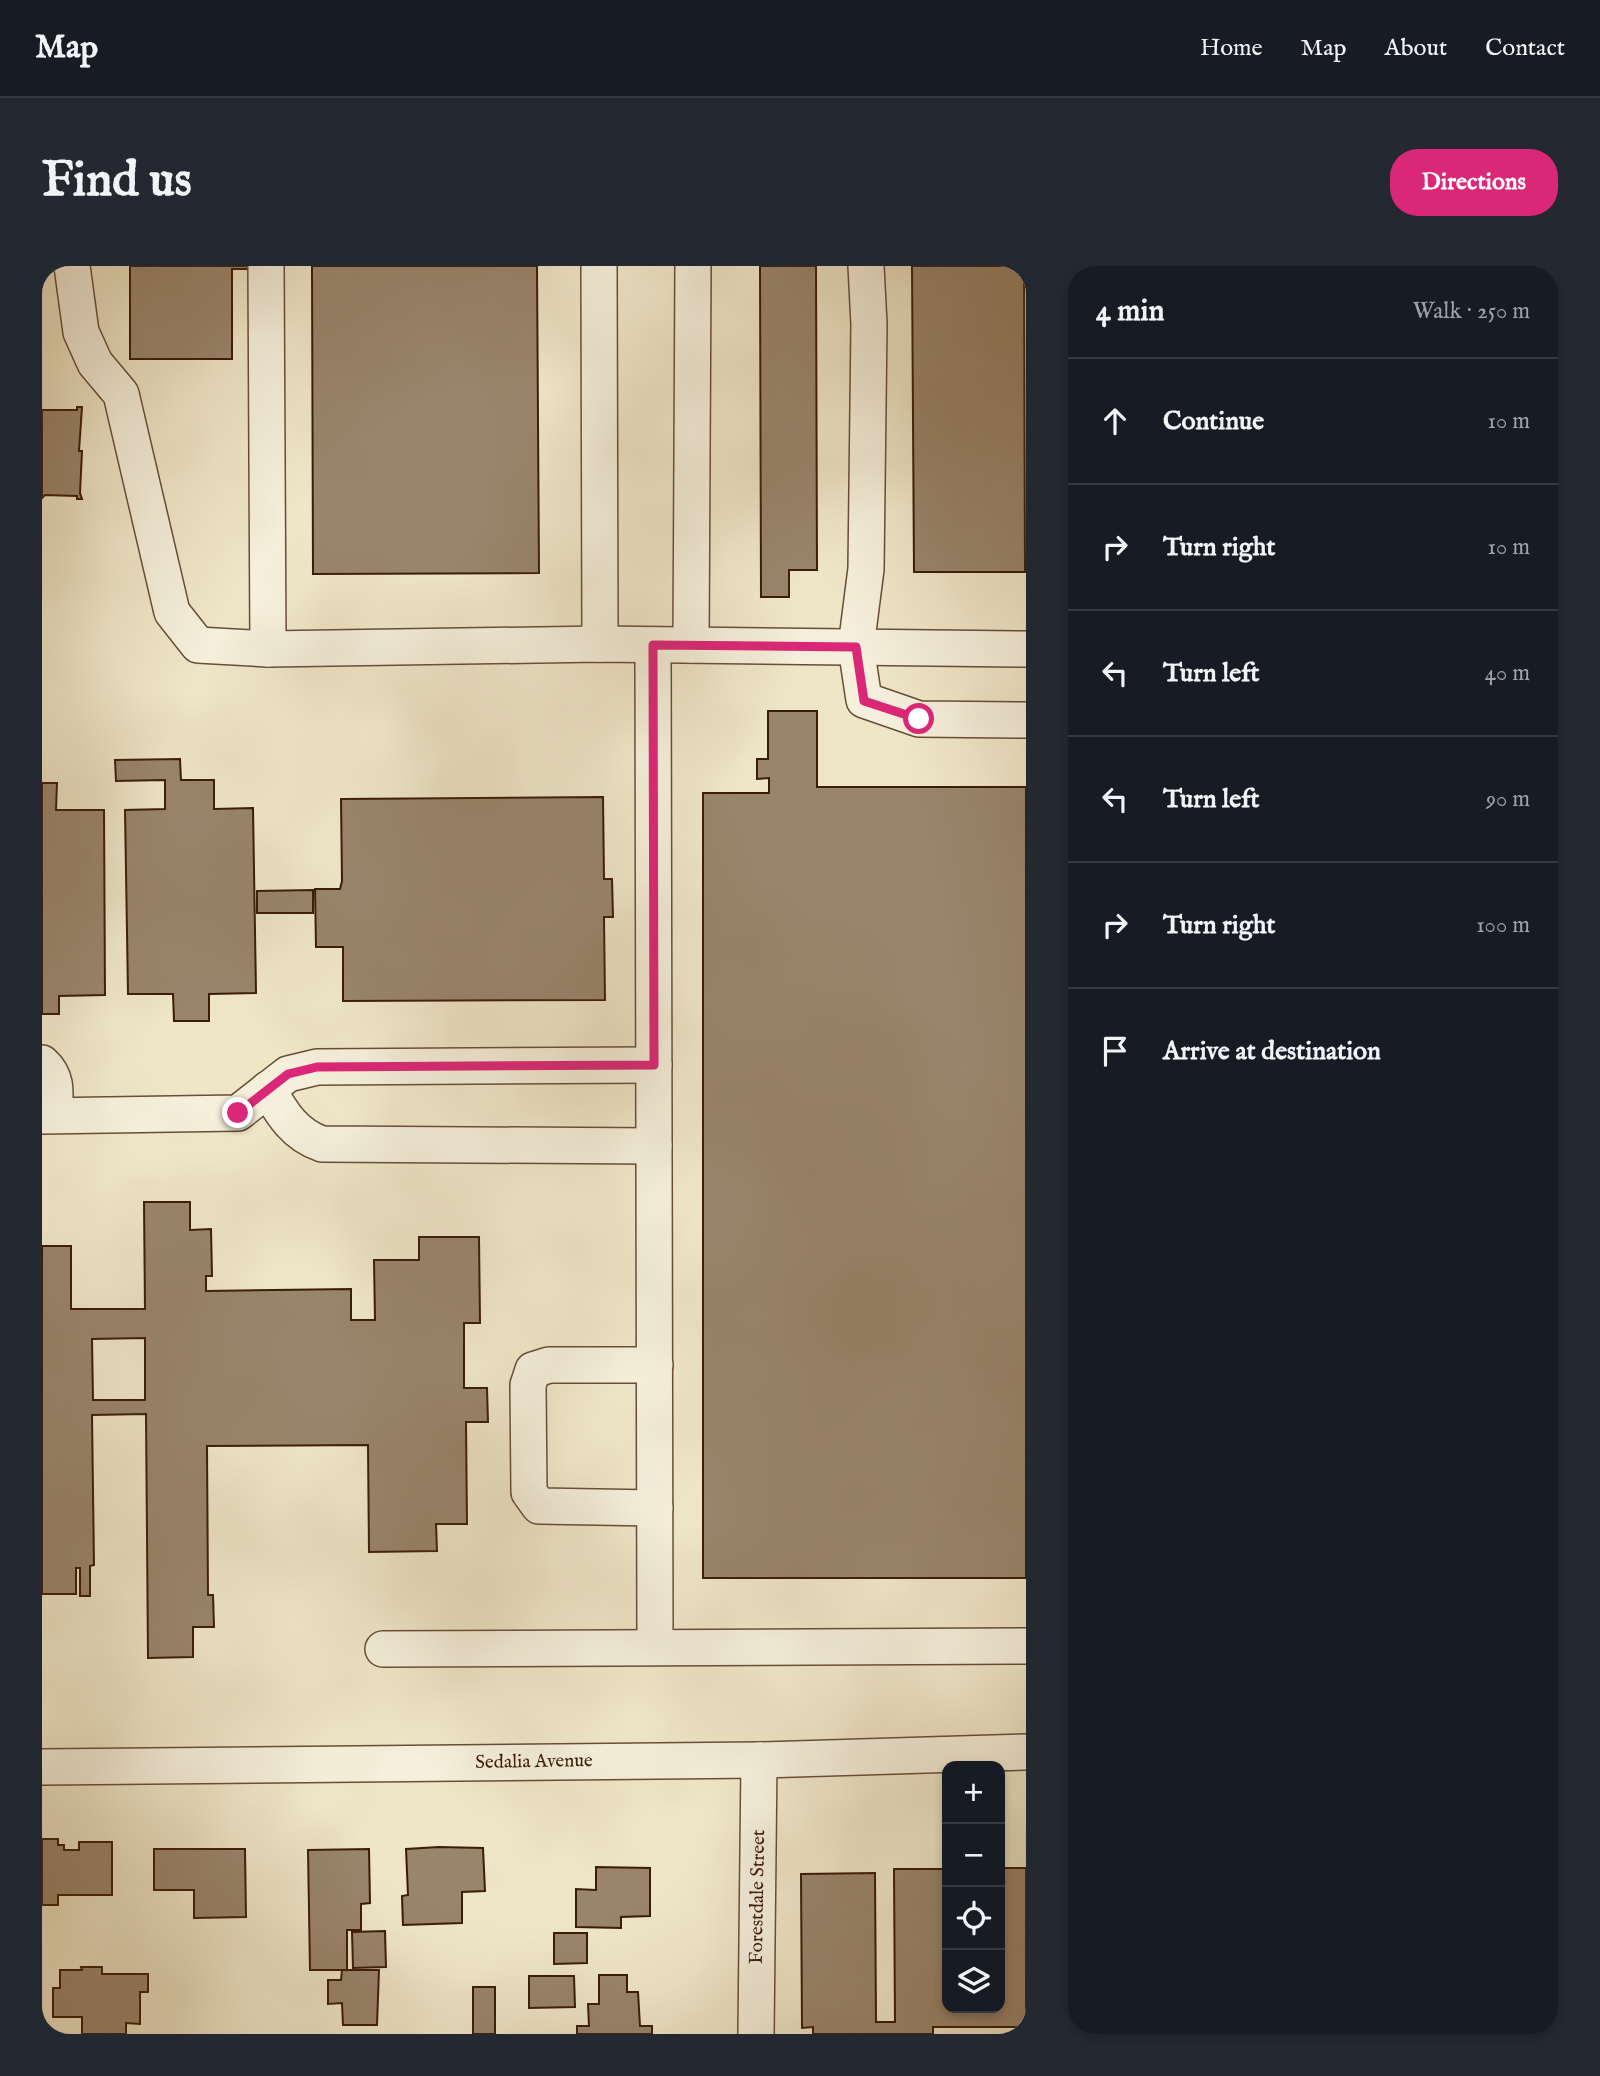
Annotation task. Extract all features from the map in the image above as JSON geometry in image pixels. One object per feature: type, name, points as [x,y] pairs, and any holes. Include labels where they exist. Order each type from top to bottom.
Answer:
[{"type":"street","points":[[72,266],[81,332],[95,363],[121,394],[172,612],[198,645],[268,649],[600,644],[1026,649]]},
{"type":"street","points":[[266,266],[268,649]]},
{"type":"street","points":[[600,266],[600,644]]},
{"type":"street","points":[[691,645],[693,266]]},
{"type":"street","points":[[866,266],[869,324],[866,569],[856,647],[864,701],[919,719],[1026,720]]},
{"type":"street","points":[[653,645],[655,1646]]},
{"type":"street","points":[[42,1063],[50,1070],[56,1085],[48,1115],[238,1113],[288,1074],[317,1067],[654,1065]]},
{"type":"street","points":[[268,1089],[282,1114],[304,1138],[322,1144],[654,1146]]},
{"type":"street","points":[[654,1508],[539,1506],[529,1492],[528,1385],[533,1370],[549,1365],[655,1365]]},
{"type":"street","points":[[383,1649],[1026,1646]]},
{"type":"street","name":"Sedalia Avenue","points":[[42,1766],[759,1760],[1026,1752]]},
{"type":"street","name":"Forestdale Street","points":[[756,2034],[759,1760]]},
{"type":"building","points":[[130,266],[249,266],[249,269],[232,269],[232,359],[130,359]]},
{"type":"building","points":[[312,266],[537,266],[539,573],[313,574]]},
{"type":"building","points":[[760,266],[816,266],[817,570],[789,570],[789,597],[761,597]]},
{"type":"building","points":[[912,266],[1024,266],[1025,572],[914,572]]},
{"type":"building","points":[[77,407],[82,407],[79,451],[82,451],[82,499],[77,499],[77,496],[45,495],[42,498],[42,410],[77,410]]},
{"type":"building","points":[[768,711],[817,711],[817,787],[1026,787],[1026,1578],[703,1578],[703,793],[769,793],[769,778],[757,779],[757,759],[768,759]]},
{"type":"building","points":[[180,759],[181,780],[214,780],[214,809],[253,808],[256,993],[209,994],[209,1021],[174,1021],[173,994],[128,994],[125,810],[165,809],[165,780],[116,781],[115,760]]},
{"type":"building","points":[[42,783],[57,783],[56,810],[104,810],[105,995],[59,996],[59,1014],[42,1014]]},
{"type":"building","points":[[603,797],[604,879],[612,879],[613,917],[604,917],[605,1000],[343,1001],[343,947],[316,947],[315,889],[340,889],[341,799]]},
{"type":"building","points":[[313,890],[313,913],[257,913],[257,891]]},
{"type":"building","points":[[144,1202],[190,1202],[190,1230],[211,1229],[212,1276],[206,1276],[206,1291],[351,1289],[351,1320],[375,1320],[374,1260],[419,1260],[419,1237],[479,1237],[480,1323],[464,1323],[464,1388],[487,1388],[488,1422],[466,1422],[467,1524],[436,1524],[437,1551],[369,1552],[368,1445],[207,1446],[208,1595],[213,1595],[214,1627],[193,1627],[193,1657],[148,1658],[146,1414],[92,1415],[94,1565],[90,1566],[90,1596],[80,1596],[80,1568],[76,1568],[76,1594],[42,1594],[42,1246],[71,1246],[71,1309],[145,1309]],"holes":[[[145,1338],[145,1400],[93,1400],[92,1339]]]},
{"type":"building","points":[[42,1839],[58,1839],[58,1845],[64,1845],[64,1850],[79,1850],[79,1842],[112,1842],[112,1895],[58,1895],[58,1905],[42,1905]]},
{"type":"building","points":[[483,1848],[485,1891],[462,1892],[462,1923],[403,1925],[402,1896],[408,1895],[406,1849]]},
{"type":"building","points":[[154,1849],[245,1849],[246,1917],[194,1918],[194,1890],[154,1890]]},
{"type":"building","points":[[369,1849],[370,1903],[361,1904],[361,1930],[347,1930],[347,1970],[310,1970],[308,1850]]},
{"type":"building","points":[[596,1867],[650,1868],[650,1916],[621,1917],[621,1928],[576,1927],[576,1889],[596,1890]]},
{"type":"building","points":[[1005,1868],[1026,1868],[1026,2027],[933,2027],[933,2034],[813,2034],[813,2027],[802,2028],[801,1874],[875,1873],[876,2022],[895,2022],[894,1869],[942,1869],[942,2013],[1005,2013]]},
{"type":"building","points":[[385,1931],[386,1967],[353,1968],[352,1932]]},
{"type":"building","points":[[554,1933],[587,1933],[587,1963],[554,1964]]},
{"type":"building","points":[[81,1967],[102,1967],[102,1974],[148,1974],[148,1992],[140,1992],[140,2024],[126,2023],[126,2034],[82,2034],[82,2017],[53,2017],[53,1988],[60,1988],[60,1970],[82,1970]]},
{"type":"building","points":[[342,1970],[379,1970],[377,2025],[343,2025],[342,2003],[328,2004],[328,1980],[341,1980]]},
{"type":"building","points":[[599,1975],[627,1975],[627,1992],[638,1992],[640,2026],[652,2026],[652,2034],[577,2034],[577,2026],[589,2026],[588,2004],[599,2004]]},
{"type":"building","points":[[529,1976],[574,1976],[575,2007],[529,2008]]},
{"type":"building","points":[[473,1987],[495,1987],[495,2034],[473,2034]]},
{"type":"route","points":[[238,1113],[288,1074],[317,1067],[654,1065],[653,645],[856,647],[864,701],[919,719]]}]
